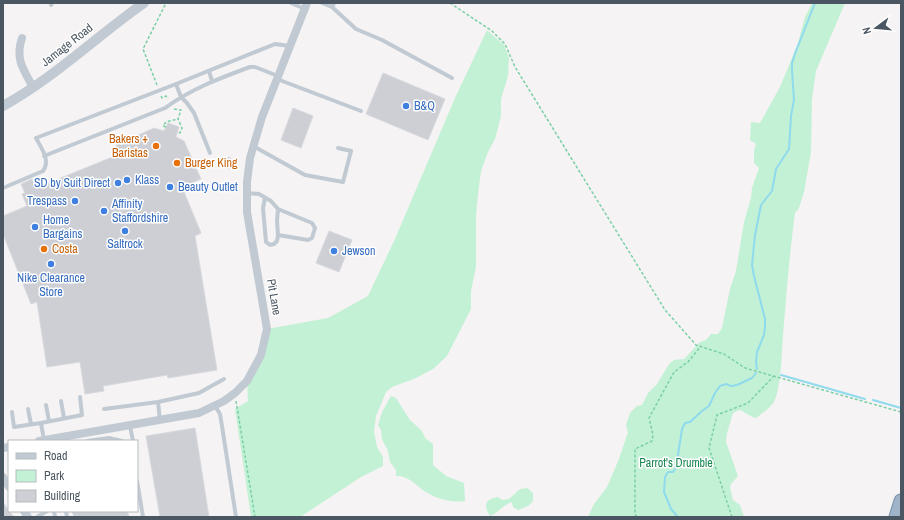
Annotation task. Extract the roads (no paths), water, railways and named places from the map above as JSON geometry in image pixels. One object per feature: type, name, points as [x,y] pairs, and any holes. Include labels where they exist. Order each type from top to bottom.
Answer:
[{"type":"highway","points":[[896,517],[901,501]]},
{"type":"street","name":"Jamage Road","points":[[3,106],[49,76],[144,3]]},
{"type":"street","name":"Pit Lane","points":[[41,440],[130,426],[198,413],[215,406],[235,393],[247,381],[261,355],[267,329],[265,310],[247,212],[248,170],[253,146],[262,117],[306,6]]},
{"type":"street","points":[[22,38],[19,54],[20,63],[33,87]]},
{"type":"lane","points":[[291,3],[306,6]]},
{"type":"lane","points":[[322,3],[333,5],[356,29],[382,40],[452,78]]},
{"type":"lane","points":[[3,188],[43,171],[47,162],[36,138],[159,91],[275,44],[291,46]]},
{"type":"lane","points":[[44,156],[165,108],[180,97],[212,81],[255,67],[361,111]]},
{"type":"lane","points":[[209,71],[212,81]]},
{"type":"lane","points":[[176,84],[180,97],[188,103],[194,113],[210,153]]},
{"type":"lane","points":[[253,146],[305,175],[343,182],[351,151],[338,148]]},
{"type":"lane","points":[[247,193],[258,194],[271,201],[278,209],[312,223],[315,228],[312,238],[308,240],[278,236]]},
{"type":"lane","points":[[265,198],[263,208],[266,242],[270,244],[274,244],[277,241],[278,209]]},
{"type":"lane","points":[[104,409],[158,402],[199,393],[224,379]]},
{"type":"lane","points":[[12,412],[14,427],[82,415],[80,397]]},
{"type":"lane","points":[[61,401],[64,418]]},
{"type":"lane","points":[[158,402],[160,420]]},
{"type":"lane","points":[[46,405],[49,421]]},
{"type":"lane","points":[[215,406],[220,414],[236,517]]},
{"type":"lane","points":[[28,409],[31,424]]},
{"type":"lane","points":[[41,423],[41,440]]},
{"type":"lane","points":[[130,426],[133,440]]},
{"type":"lane","points":[[94,440],[109,438],[118,440]]},
{"type":"lane","points":[[138,487],[143,517]]},
{"type":"waterway","points":[[757,369],[757,352],[764,335],[765,319],[752,265],[755,235],[761,205],[772,191],[776,169],[789,149],[791,116],[794,100],[792,63],[815,3]]},
{"type":"waterway","points":[[678,517],[671,509],[664,492],[665,477],[668,472],[673,472],[676,468],[682,429],[685,423],[690,422],[709,406],[720,386],[726,384],[731,386],[737,385],[752,378],[756,373]]},
{"type":"waterway","points":[[781,375],[865,399]]},
{"type":"waterway","points":[[873,400],[901,408]]},
{"type":"place","name":"B&Q","points":[[406,106]]},
{"type":"place","name":"Bakers + Baristas","points":[[156,146]]},
{"type":"place","name":"Burger King","points":[[177,163]]},
{"type":"place","name":"Klass","points":[[127,180]]},
{"type":"place","name":"SD by Suit Direct","points":[[118,183]]},
{"type":"place","name":"Beauty Outlet","points":[[170,187]]},
{"type":"place","name":"Trespass","points":[[75,201]]},
{"type":"place","name":"Affinity Staffordshire","points":[[104,211]]},
{"type":"place","name":"Home Bargains","points":[[35,227]]},
{"type":"place","name":"Saltrock","points":[[125,231]]},
{"type":"place","name":"Costa","points":[[44,249]]},
{"type":"place","name":"Jewson","points":[[334,251]]},
{"type":"place","name":"Nike Clearance Store","points":[[51,264]]},
{"type":"park label","name":"Parrot's Drumble","points":[[676,463]]}]
